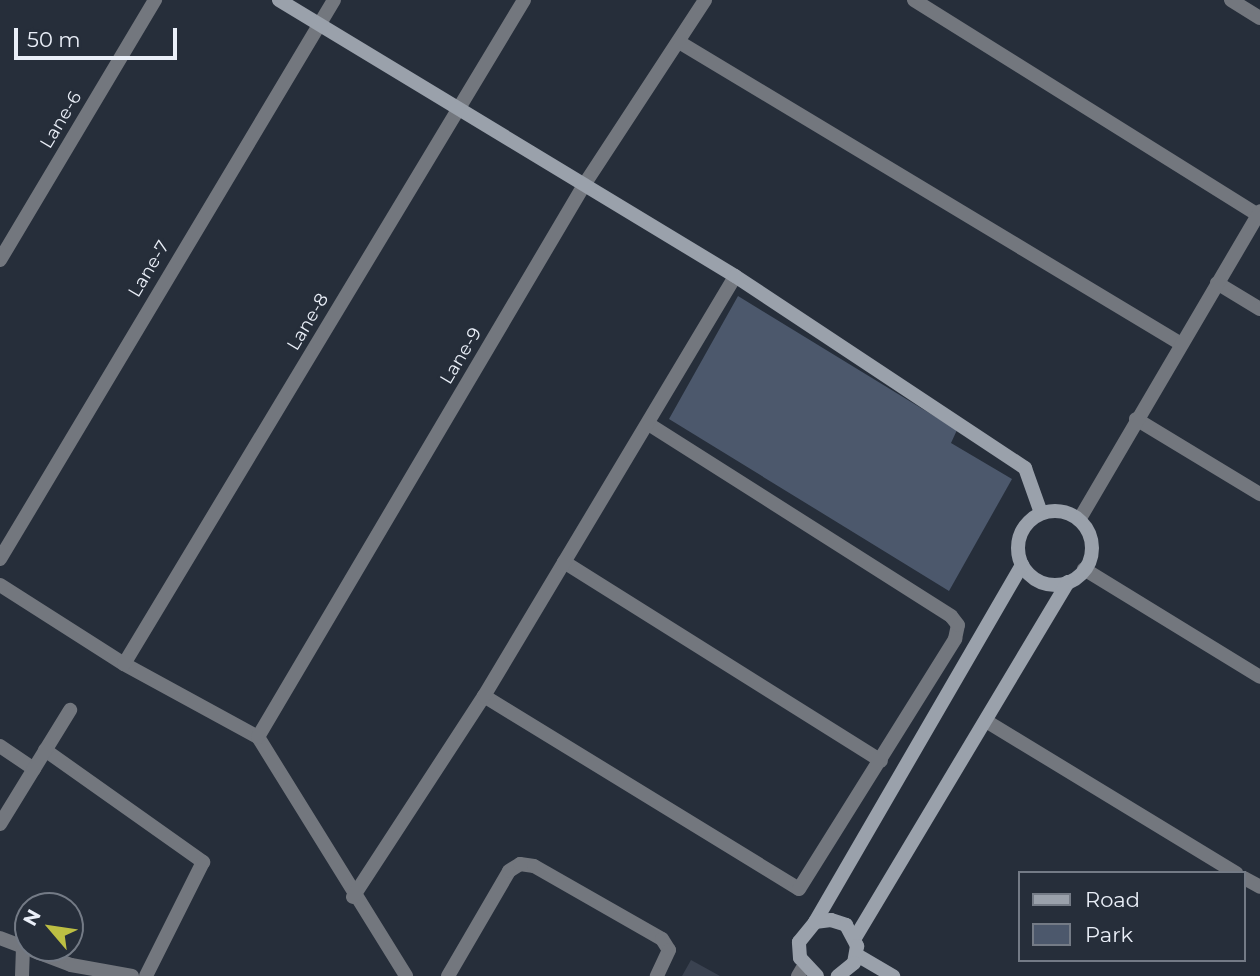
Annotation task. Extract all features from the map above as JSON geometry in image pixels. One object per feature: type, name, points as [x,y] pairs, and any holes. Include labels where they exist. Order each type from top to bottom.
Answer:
[{"type":"street","name":"Lane-6","points":[[0,260],[155,0]]},
{"type":"street","points":[[279,0],[734,276],[1025,468],[1041,513]]},
{"type":"street","name":"Lane-7","points":[[0,559],[316,23],[334,0]]},
{"type":"street","name":"Lane-8","points":[[124,664],[524,0]]},
{"type":"street","name":"Lane-9","points":[[258,737],[584,185],[705,0]]},
{"type":"street","points":[[914,0],[1259,213],[1079,520]]},
{"type":"street","points":[[1231,0],[1260,18]]},
{"type":"street","points":[[679,42],[1181,344]]},
{"type":"street","points":[[353,897],[484,696],[734,276]]},
{"type":"street","points":[[1217,283],[1260,309]]},
{"type":"street","points":[[1136,419],[1260,494]]},
{"type":"street","points":[[484,696],[799,889],[881,761],[958,625],[648,424]]},
{"type":"street","points":[[817,976],[801,971],[799,942],[814,922],[1022,565],[1020,535],[1041,513],[1061,511],[1079,520],[1090,538],[1084,569],[1068,582],[855,938],[857,955],[841,976]]},
{"type":"street","points":[[564,562],[881,761]]},
{"type":"street","points":[[1022,565],[1037,580],[1068,582]]},
{"type":"street","points":[[1084,569],[1260,677]]},
{"type":"street","points":[[0,585],[124,664],[258,737],[353,897],[406,976]]},
{"type":"street","points":[[0,824],[70,710]]},
{"type":"street","points":[[986,720],[1233,871]]},
{"type":"street","points":[[0,746],[34,769]]},
{"type":"street","points":[[45,750],[203,862],[146,976]]},
{"type":"street","points":[[448,976],[509,871],[520,864],[534,866],[662,939],[669,950],[657,976]]},
{"type":"street","points":[[814,922],[838,921],[855,938]]},
{"type":"street","points":[[857,955],[893,976]]},
{"type":"street","points":[[51,962],[69,970],[132,976]]},
{"type":"green space","points":[[738,296],[957,430],[951,443],[1012,479],[949,591],[669,419]]},
{"type":"building","points":[[691,960],[720,976],[682,976]]}]
